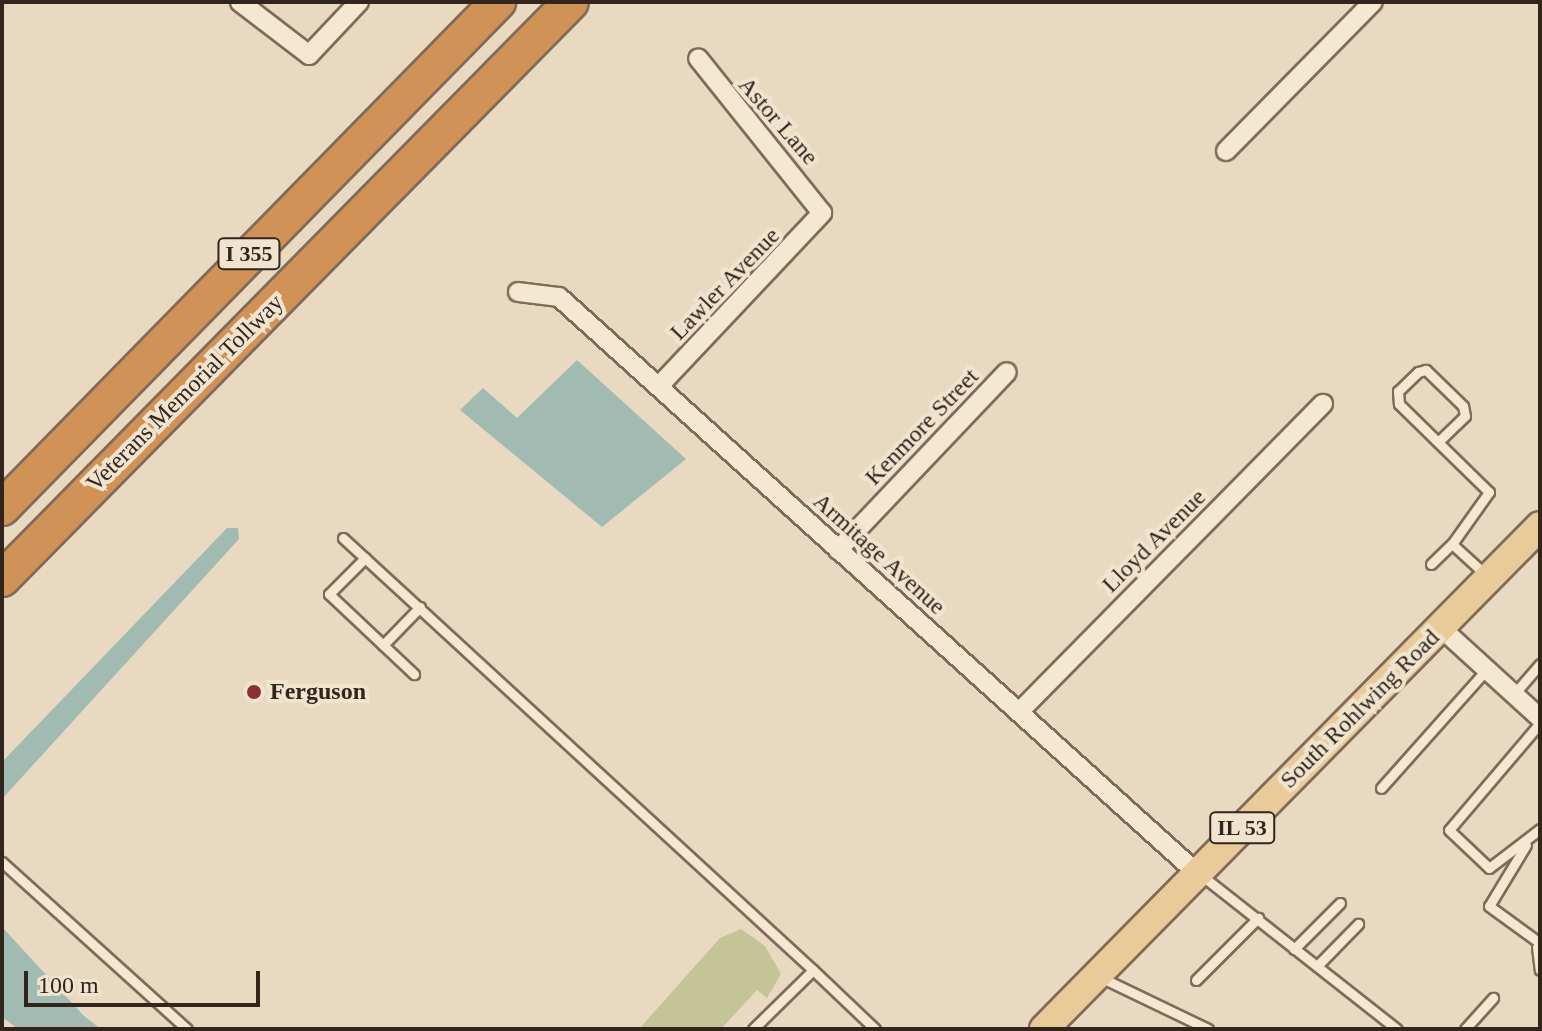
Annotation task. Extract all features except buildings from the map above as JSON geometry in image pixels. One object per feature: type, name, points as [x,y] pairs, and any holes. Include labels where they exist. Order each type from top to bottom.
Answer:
[{"type":"highway","name":"Veterans Memorial Tollway","points":[[2,508],[498,2]]},
{"type":"highway","name":"Veterans Memorial Tollway","points":[[2,579],[571,2]]},
{"type":"highway","points":[[2,601],[145,434]]},
{"type":"main road","name":"South Rohlwing Road","points":[[1044,1029],[1540,526]]},
{"type":"street","points":[[240,2],[309,55],[359,2]]},
{"type":"street","points":[[1226,151],[1373,2]]},
{"type":"street","name":"Astor Lane","points":[[698,58],[822,213]]},
{"type":"street","name":"Lawler Avenue","points":[[659,386],[822,213]]},
{"type":"street","name":"Armitage Avenue","points":[[518,292],[559,297],[1198,874]]},
{"type":"street","name":"Kenmore Street","points":[[838,550],[1007,372]]},
{"type":"street","name":"Lloyd Avenue","points":[[1019,712],[1323,404]]},
{"type":"street","points":[[1440,627],[1540,720]]},
{"type":"lane","points":[[1431,564],[1452,544],[1489,492],[1399,404],[1398,391],[1418,372],[1426,370],[1463,406],[1465,416],[1438,442]]},
{"type":"lane","points":[[343,538],[875,1029]]},
{"type":"lane","points":[[1452,544],[1489,577]]},
{"type":"lane","points":[[365,558],[329,594],[414,674]]},
{"type":"lane","points":[[383,645],[420,607]]},
{"type":"lane","points":[[1514,694],[1540,664]]},
{"type":"lane","points":[[1381,788],[1487,669]]},
{"type":"lane","points":[[1526,845],[1489,868],[1449,830],[1540,720]]},
{"type":"lane","points":[[1540,829],[1526,845],[1489,906],[1538,945],[1540,970]]},
{"type":"lane","points":[[2,862],[187,1029]]},
{"type":"lane","points":[[1198,874],[1397,1029]]},
{"type":"lane","points":[[1294,949],[1340,903]]},
{"type":"lane","points":[[1196,980],[1258,918]]},
{"type":"lane","points":[[1317,966],[1358,924]]},
{"type":"lane","points":[[753,1029],[813,970]]},
{"type":"lane","points":[[1097,976],[1208,1029]]},
{"type":"lane","points":[[1465,1029],[1493,998]]},
{"type":"green space","points":[[741,929],[765,946],[781,974],[767,998],[757,990],[721,1029],[639,1029],[720,938]]},
{"type":"water","points":[[577,360],[686,459],[602,527],[460,410],[483,388],[517,418]]},
{"type":"water","points":[[227,528],[238,528],[239,539],[2,799],[2,762]]},
{"type":"water","points":[[2,927],[84,1016],[101,1029],[18,1029],[2,1017]]},
{"type":"place","name":"Ferguson","points":[[254,692]]}]
